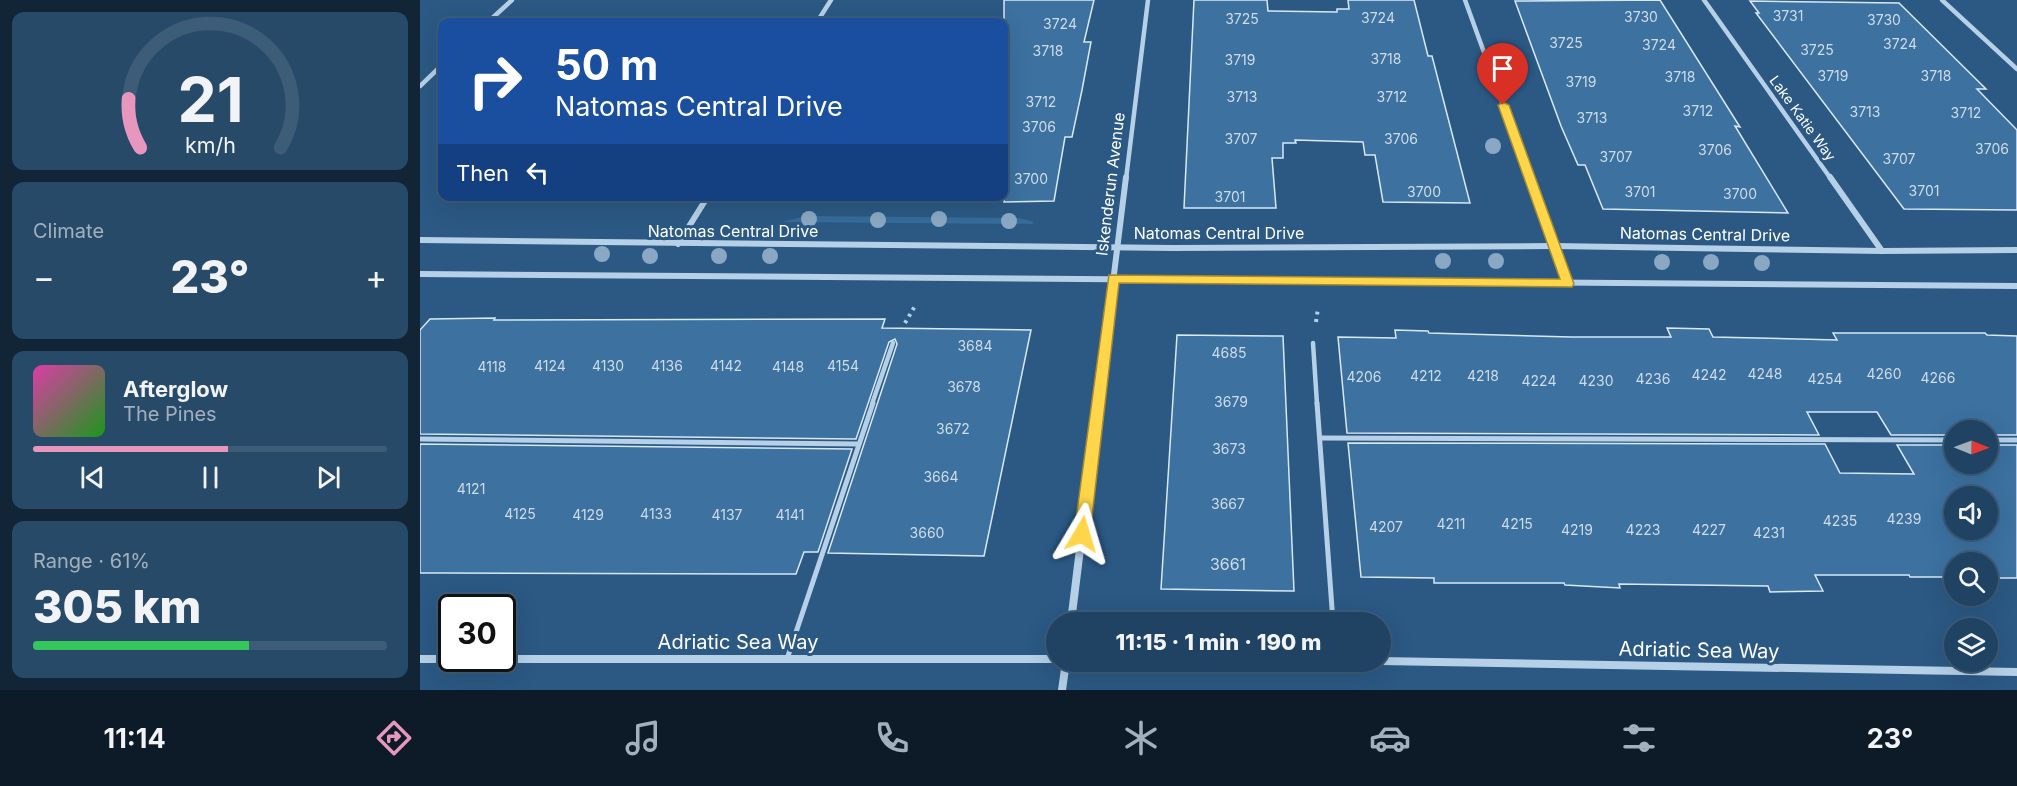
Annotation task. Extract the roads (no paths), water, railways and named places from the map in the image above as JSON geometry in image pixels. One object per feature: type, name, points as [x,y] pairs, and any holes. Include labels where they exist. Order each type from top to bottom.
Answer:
[{"type":"street","points":[[492,18],[512,0]]},
{"type":"street","points":[[820,18],[831,0]]},
{"type":"street","name":"Iskenderun Avenue","points":[[1072,612],[1148,0]]},
{"type":"street","points":[[1465,0],[1568,284]]},
{"type":"street","name":"Lake Katie Way","points":[[1704,0],[1882,251]]},
{"type":"street","points":[[1942,0],[2016,67]]},
{"type":"street","points":[[420,86],[438,69]]},
{"type":"street","points":[[678,244],[705,201]]},
{"type":"street","name":"Natomas Central Drive","points":[[420,240],[1117,247],[1554,246],[1882,251],[2017,250]]},
{"type":"street","points":[[420,274],[2017,286]]},
{"type":"street","name":"Adriatic Sea Way","points":[[420,659],[1046,659]]},
{"type":"street","name":"Adriatic Sea Way","points":[[1391,662],[2017,672]]},
{"type":"street","points":[[1062,690],[1065,672]]},
{"type":"lane","points":[[787,659],[893,343]]},
{"type":"lane","points":[[1313,343],[1332,612]]},
{"type":"lane","points":[[1321,438],[1944,440]]},
{"type":"lane","points":[[420,439],[859,444]]},
{"type":"lane","points":[[1998,440],[2017,440]]}]
